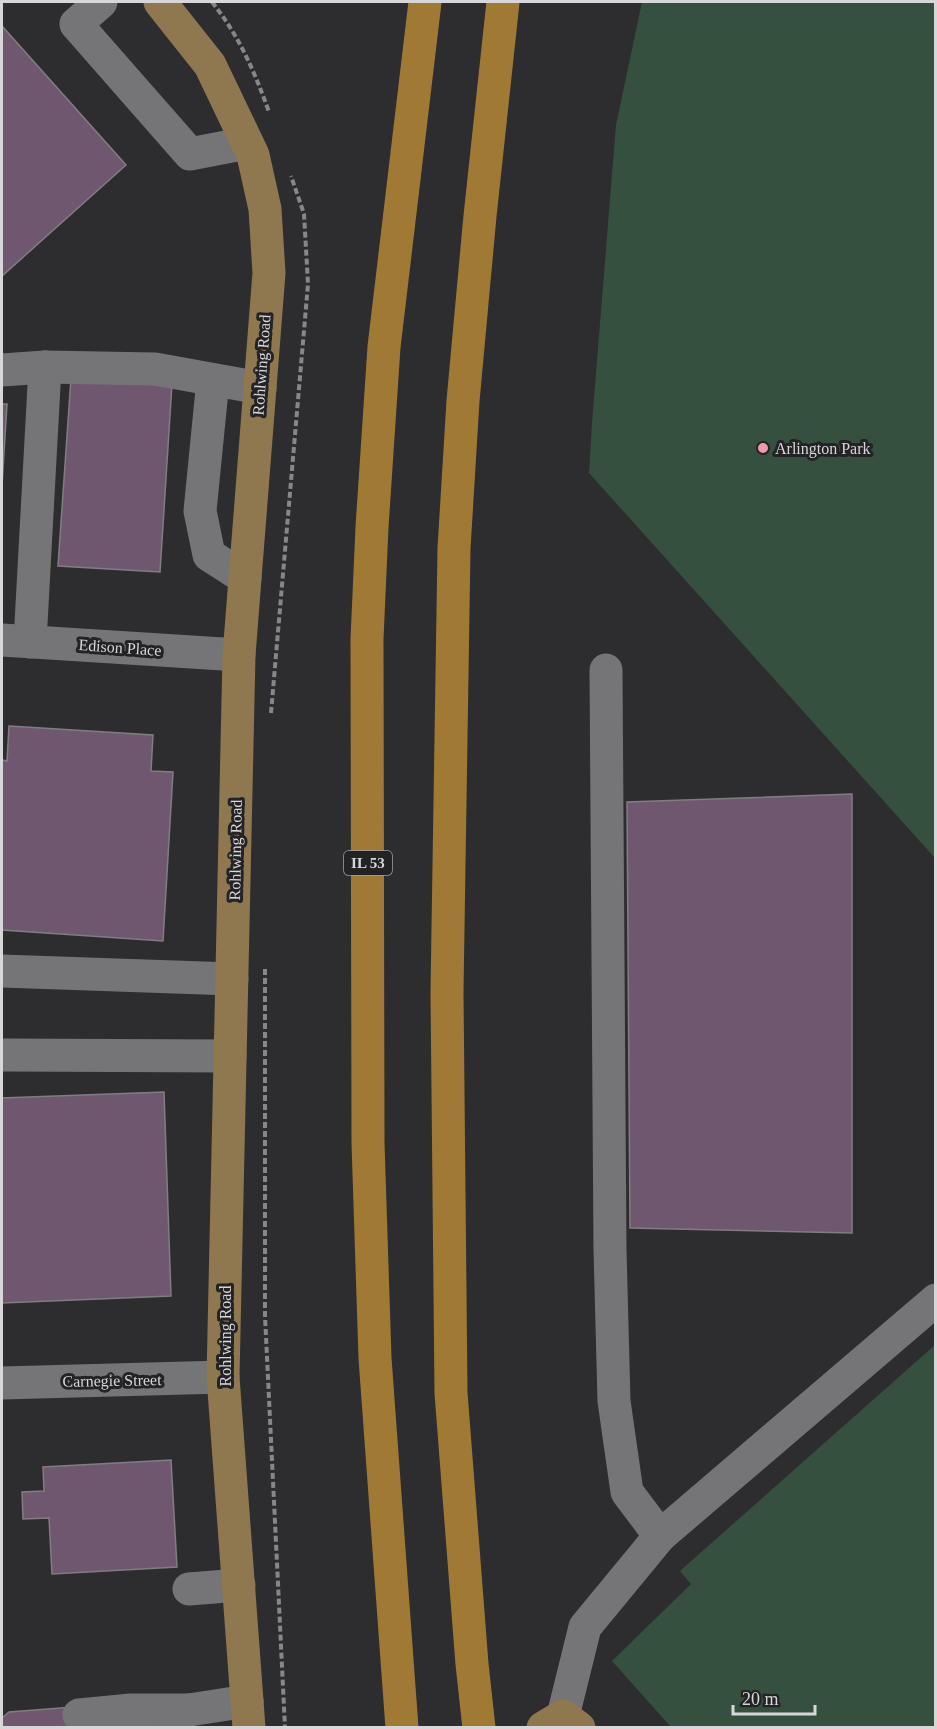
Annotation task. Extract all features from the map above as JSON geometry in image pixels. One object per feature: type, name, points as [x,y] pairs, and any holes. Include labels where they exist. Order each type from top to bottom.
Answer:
[{"type":"highway","name":"IL 53","points":[[402,1726],[375,1358],[368,1155],[368,639],[372,527],[384,347],[425,2]]},
{"type":"highway","points":[[479,1728],[451,1393],[447,992],[453,571],[463,401],[503,2]]},
{"type":"main road","name":"Rohlwing Road","points":[[160,2],[210,65],[253,155],[265,209],[268,273],[239,655],[224,1377],[248,1714]]},
{"type":"street","points":[[101,2],[76,24],[190,153],[247,143]]},
{"type":"street","points":[[2,370],[45,367],[155,369],[260,388]]},
{"type":"street","points":[[16,641],[45,367]]},
{"type":"street","points":[[213,380],[200,511],[209,555],[245,578]]},
{"type":"street","name":"Edison Place","points":[[16,641],[239,655]]},
{"type":"street","points":[[606,670],[609,1238],[614,1401],[627,1492],[660,1536]]},
{"type":"street","points":[[2,970],[232,979]]},
{"type":"street","points":[[2,1055],[230,1056]]},
{"type":"street","points":[[561,1724],[585,1627],[660,1536],[936,1300]]},
{"type":"street","name":"Carnegie Street","points":[[2,1383],[224,1377]]},
{"type":"street","points":[[189,1589],[239,1585]]},
{"type":"street","points":[[79,1714],[130,1710],[180,1719],[248,1714]]},
{"type":"path","points":[[212,2],[229,23],[253,68],[269,113]]},
{"type":"path","points":[[270,720],[308,284],[304,214],[289,169]]},
{"type":"path","points":[[265,969],[265,1316],[285,1728]]},
{"type":"green space","name":"Arlington Park","points":[[642,2],[935,2],[935,858],[589,473],[616,125]]},
{"type":"green space","points":[[935,1345],[935,1727],[671,1727],[612,1661],[691,1584],[680,1571]]},
{"type":"building","points":[[2,26],[126,165],[2,276]]},
{"type":"building","points":[[71,378],[172,384],[160,572],[58,566]]},
{"type":"building","points":[[2,404],[7,404],[2,486]]},
{"type":"building","points":[[9,726],[153,735],[151,771],[173,772],[163,941],[2,930],[2,760],[7,761]]},
{"type":"building","points":[[852,794],[852,1233],[630,1228],[627,802]]},
{"type":"building","points":[[164,1092],[171,1296],[2,1303],[2,1098]]},
{"type":"building","points":[[171,1460],[177,1567],[52,1574],[49,1518],[23,1519],[22,1492],[44,1491],[43,1467]]},
{"type":"building","points":[[73,1707],[74,1728],[2,1728],[2,1718],[9,1712]]},
{"type":"place","name":"Arlington Park","points":[[763,448]]}]
